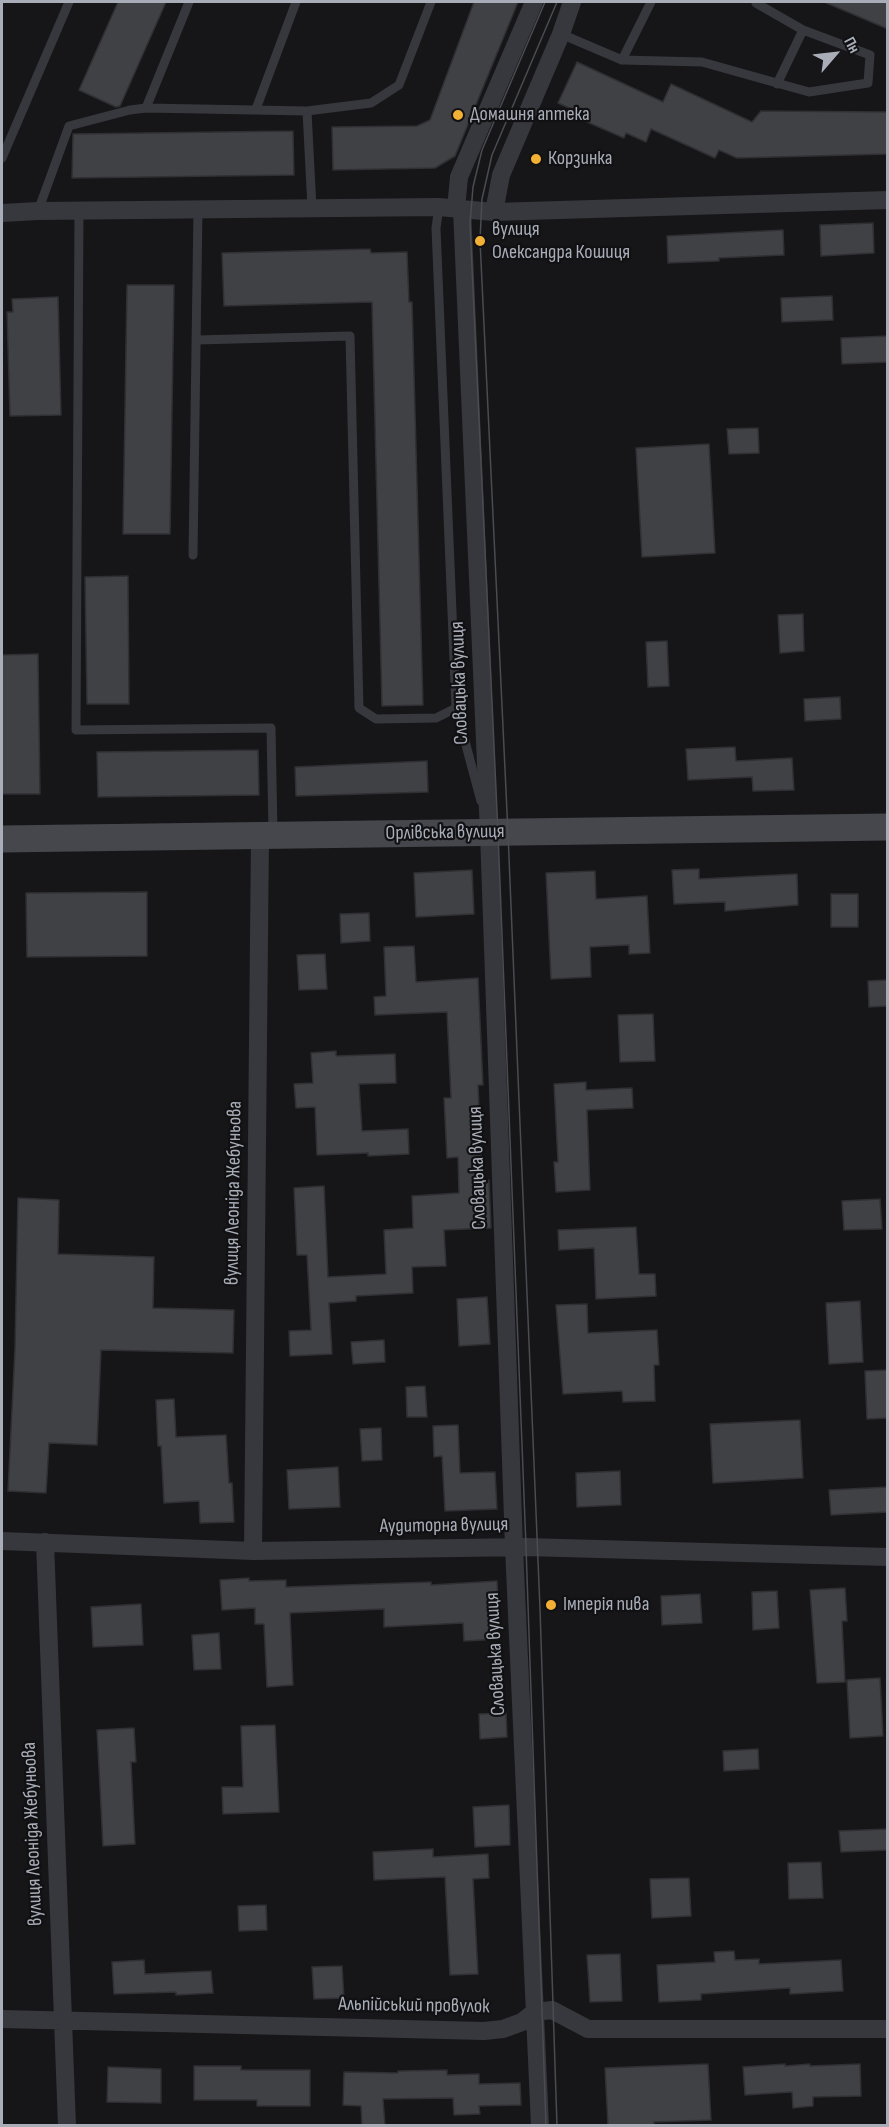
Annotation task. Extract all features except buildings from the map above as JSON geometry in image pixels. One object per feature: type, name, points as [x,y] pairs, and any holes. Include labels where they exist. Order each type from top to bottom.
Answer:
[{"type":"street","name":"Словацька вулиця","points":[[534,2],[459,177],[453,208],[489,832],[514,1547],[540,2126]]},
{"type":"street","points":[[494,212],[501,175],[572,2]]},
{"type":"street","points":[[2,213],[312,208],[453,208],[494,212],[888,200]]},
{"type":"street","name":"Орлівська вулиця","points":[[2,839],[888,827]]},
{"type":"street","name":"вулиця Леоніда Жебуньова","points":[[253,1551],[267,836]]},
{"type":"street","name":"Аудиторна вулиця","points":[[2,1541],[253,1551],[514,1547],[888,1557]]},
{"type":"street","name":"вулиця Леоніда Жебуньова","points":[[45,1542],[67,2126]]},
{"type":"street","points":[[535,2012],[552,2010],[588,2029],[888,2029]]},
{"type":"street","name":"Альпійський провулок","points":[[2,2019],[484,2031],[503,2029],[522,2022],[535,2012]]},
{"type":"lane","points":[[2,158],[69,2]]},
{"type":"lane","points":[[146,108],[189,2]]},
{"type":"lane","points":[[256,109],[296,2]]},
{"type":"lane","points":[[38,211],[69,126],[146,108],[308,111],[371,103],[399,85],[431,2]]},
{"type":"lane","points":[[622,60],[651,2]]},
{"type":"lane","points":[[561,33],[622,60],[702,62],[809,92],[868,83],[870,55],[803,30],[756,3]]},
{"type":"lane","points":[[777,84],[803,30]]},
{"type":"lane","points":[[308,111],[312,208]]},
{"type":"lane","points":[[453,208],[436,228],[456,708],[489,832]]},
{"type":"lane","points":[[194,555],[198,209]]},
{"type":"lane","points":[[79,211],[76,730],[272,728],[267,836]]},
{"type":"lane","points":[[196,340],[350,336],[359,708],[376,718],[436,718],[456,708]]},
{"type":"tram line","points":[[545,2],[482,150],[473,187],[470,224],[498,833],[546,2126]]},
{"type":"tram line","points":[[557,2],[492,155],[482,199],[480,240],[508,833],[540,1609],[557,2126]]},
{"type":"place","name":"Домашня аптека","points":[[458,115]]},
{"type":"place","name":"Корзинка","points":[[536,159]]},
{"type":"place","name":"вулиця Олександра Кошиця","points":[[480,241]]},
{"type":"place","name":"Імперія пива","points":[[551,1605]]}]
